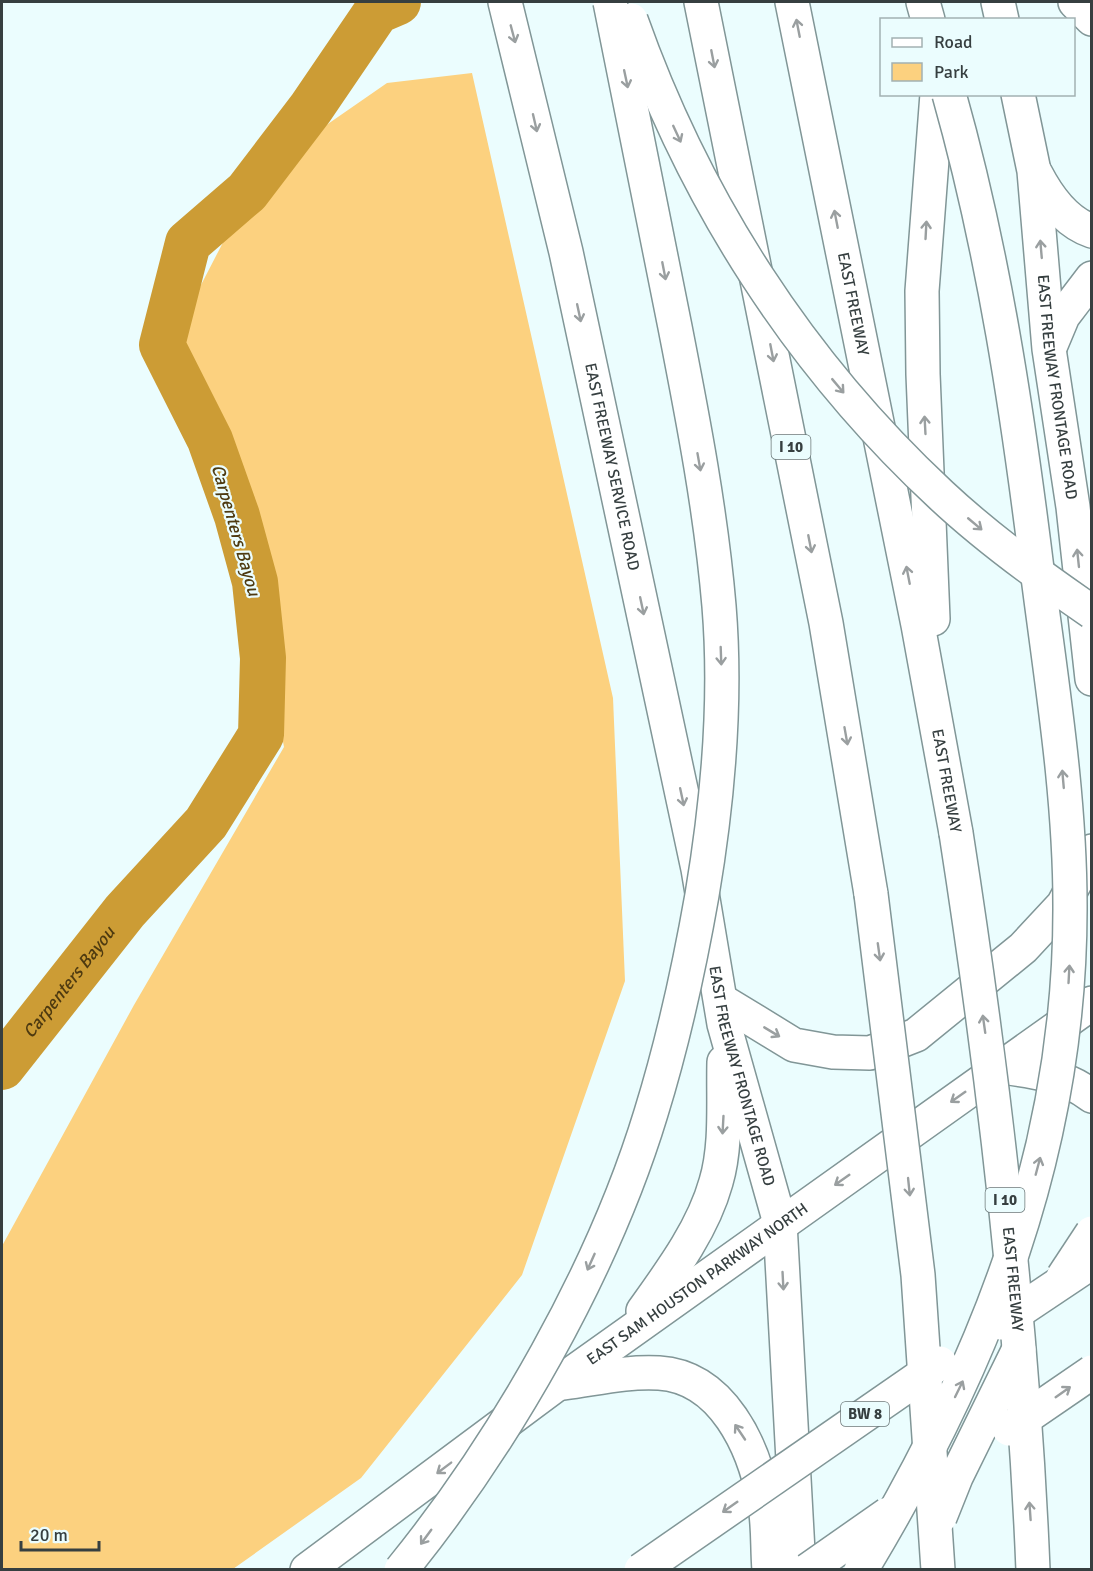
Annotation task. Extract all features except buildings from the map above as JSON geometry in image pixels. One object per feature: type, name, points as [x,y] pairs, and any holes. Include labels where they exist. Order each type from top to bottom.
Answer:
[{"type":"main road","name":"EAST FREEWAY SERVICE ROAD","points":[[505,2],[566,252],[698,869]]},
{"type":"main road","points":[[401,1569],[479,1462],[523,1391],[581,1284],[615,1209],[651,1115],[668,1051],[692,953],[710,848],[718,775],[722,692],[719,607],[709,522],[683,371],[610,2]]},
{"type":"main road","points":[[624,2],[660,97],[703,187],[751,271],[798,336],[841,390],[941,495],[1024,565],[1092,612]]},
{"type":"main road","name":"I 10","points":[[701,2],[826,623],[871,894],[918,1275],[938,1569]]},
{"type":"main road","name":"EAST FREEWAY","points":[[792,2],[939,735],[956,833],[999,1149],[1022,1384],[1033,1569]]},
{"type":"main road","points":[[923,2],[927,18]]},
{"type":"main road","points":[[945,18],[946,2]]},
{"type":"main road","points":[[998,2],[1002,18]]},
{"type":"main road","points":[[1076,2],[1092,19]]},
{"type":"main road","points":[[938,96],[927,198],[922,338],[939,735]]},
{"type":"main road","points":[[861,1569],[923,1464],[963,1381],[996,1304],[1049,1127],[1063,1041],[1069,976],[1068,833],[1030,513],[994,274],[950,96]]},
{"type":"main road","name":"EAST FREEWAY FRONTAGE ROAD","points":[[1018,96],[1034,171],[1049,349],[1073,507],[1091,668]]},
{"type":"main road","points":[[1034,171],[1048,197],[1062,212],[1092,231]]},
{"type":"main road","points":[[1049,349],[1063,316],[1092,278]]},
{"type":"main road","points":[[627,1334],[670,1273],[703,1215],[716,1182],[723,1126],[723,1013],[794,1045],[833,1052],[870,1053],[916,1035],[1023,948],[1063,905],[1092,851]]},
{"type":"main road","name":"EAST FREEWAY FRONTAGE ROAD","points":[[698,869],[723,1013],[780,1223],[799,1569]]},
{"type":"main road","name":"EAST SAM HOUSTON PARKWAY NORTH","points":[[307,1569],[780,1223],[1092,1003]]},
{"type":"main road","points":[[1001,1067],[1043,1072],[1076,1084],[1092,1096]]},
{"type":"main road","points":[[919,1569],[956,1477],[1016,1353],[1092,1233]]},
{"type":"main road","name":"BW 8","points":[[641,1569],[888,1398],[1092,1263]]},
{"type":"main road","points":[[808,1569],[1092,1372]]},
{"type":"main road","points":[[557,1384],[625,1374],[661,1373],[686,1380],[716,1396],[747,1442],[765,1502],[769,1569]]},
{"type":"green space","points":[[472,73],[613,698],[625,981],[522,1275],[361,1478],[233,1569],[2,1569],[2,1246],[134,1005],[284,747],[231,458],[174,337],[260,171],[387,83]]},
{"type":"waterway","name":"Carpenters Bayou","points":[[2,1067],[125,911],[206,823],[261,735],[263,658],[255,582],[237,516],[210,440],[162,345],[188,243],[247,192],[311,108],[377,11],[398,2]]}]
